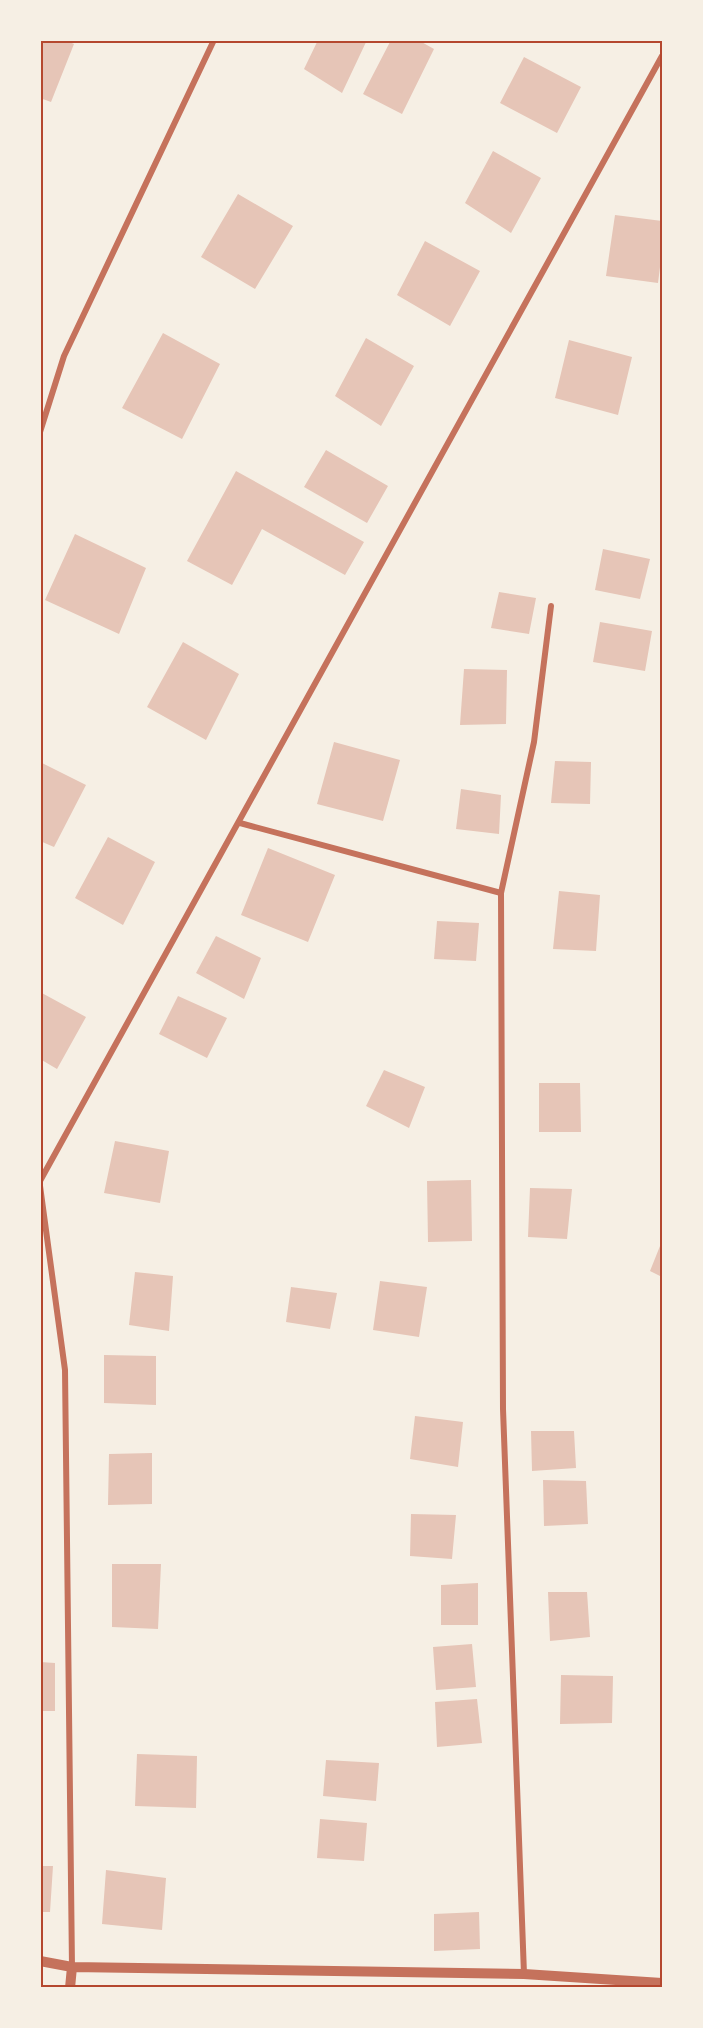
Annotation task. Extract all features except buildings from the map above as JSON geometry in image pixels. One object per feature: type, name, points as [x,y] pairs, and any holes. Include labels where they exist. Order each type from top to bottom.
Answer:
[{"type":"street","points":[[40,432],[64,356],[214,40]]},
{"type":"street","points":[[40,1181],[663,56]]},
{"type":"street","points":[[524,1974],[503,1409],[501,893],[534,742],[551,606]]},
{"type":"street","points":[[240,823],[501,893]]},
{"type":"street","points":[[40,1186],[65,1370],[72,1967],[70,1988]]},
{"type":"street","points":[[40,1961],[72,1967],[524,1974],[663,1983]]}]
